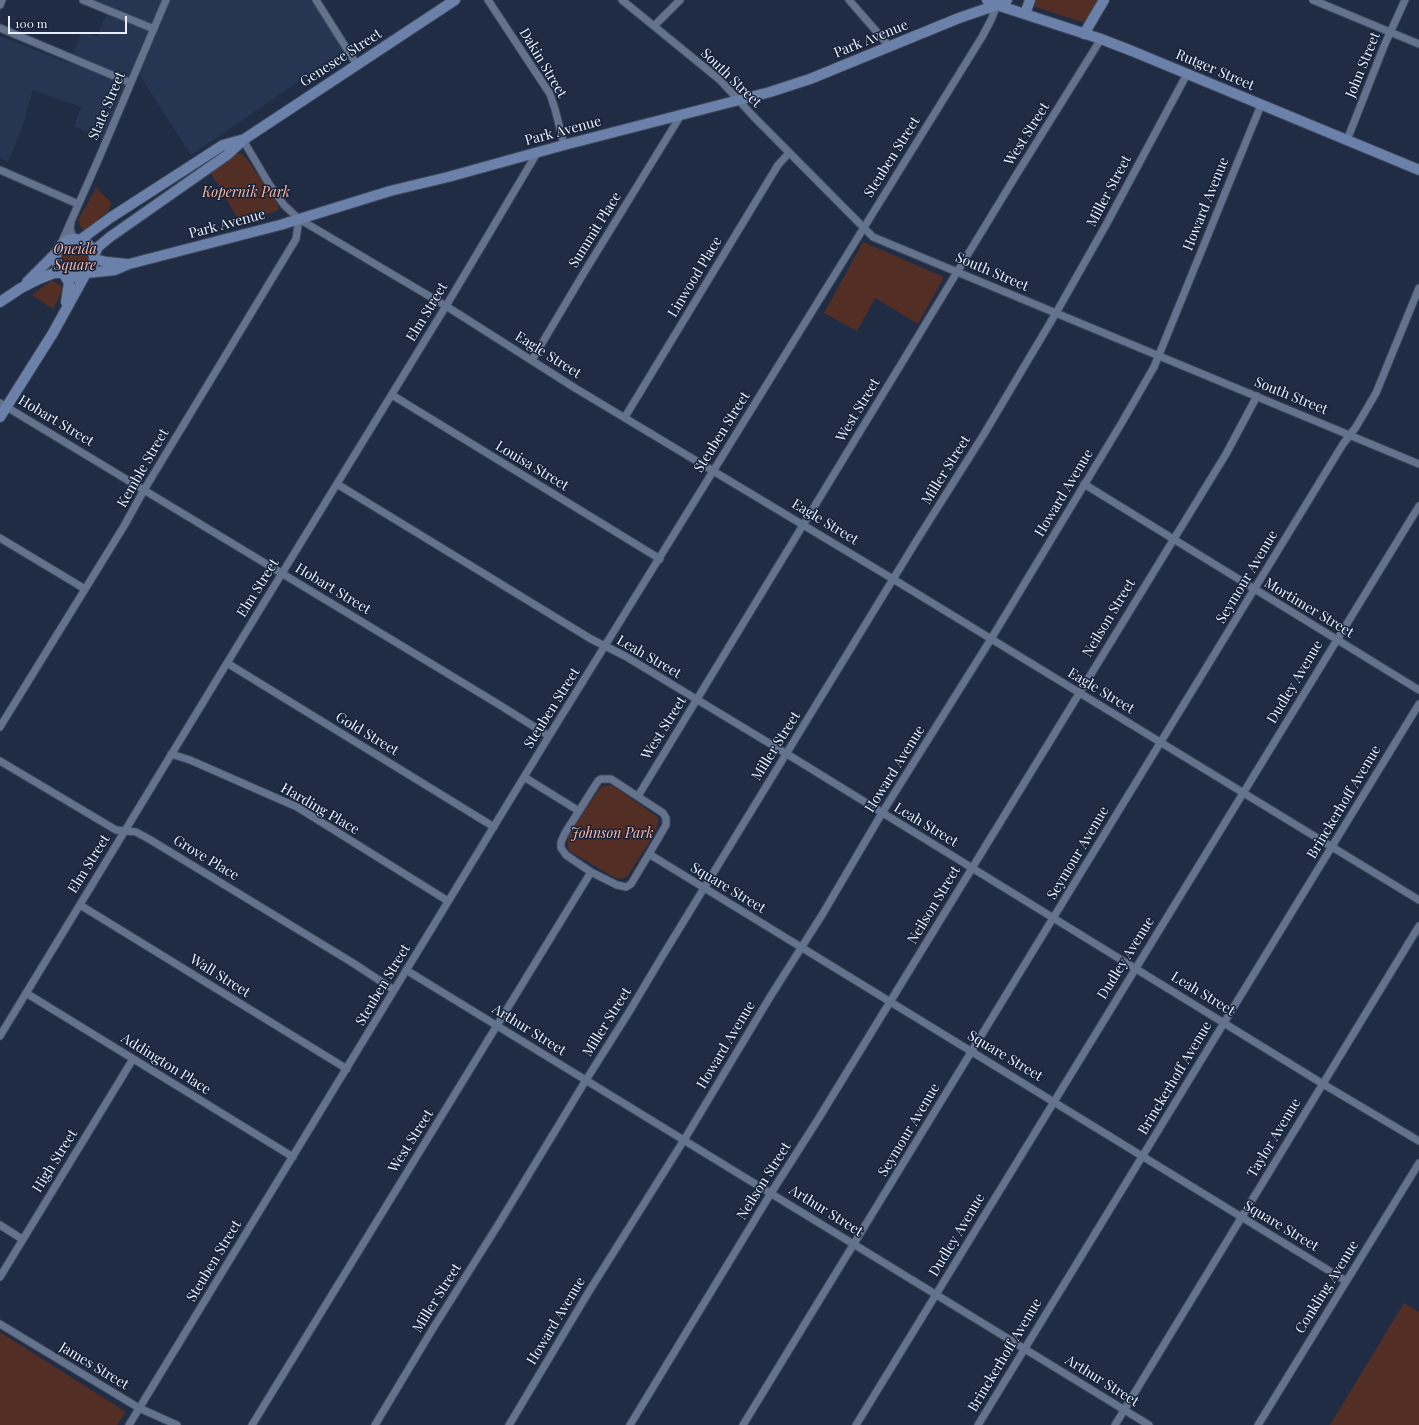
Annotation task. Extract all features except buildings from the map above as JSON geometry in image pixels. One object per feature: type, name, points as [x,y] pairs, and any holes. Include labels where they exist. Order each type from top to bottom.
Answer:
[{"type":"street","points":[[0,5],[2,0]]},
{"type":"street","points":[[83,0],[154,29]]},
{"type":"street","name":"State Street","points":[[58,249],[166,0]]},
{"type":"street","points":[[316,0],[357,65]]},
{"type":"street","name":"Genesee Street","points":[[94,257],[98,247],[110,237],[227,155],[243,140],[455,0]]},
{"type":"street","name":"Dakin Street","points":[[488,0],[550,94],[564,145]]},
{"type":"street","name":"South Street","points":[[622,0],[720,80],[789,153],[873,237],[1419,464]]},
{"type":"street","points":[[654,26],[680,0]]},
{"type":"street","points":[[849,0],[890,47]]},
{"type":"street","name":"Rutger Street","points":[[986,0],[997,5],[1101,39],[1419,170]]},
{"type":"street","name":"Park Avenue","points":[[86,274],[115,270],[129,264],[280,225],[390,192],[738,100],[810,79],[1007,0]]},
{"type":"street","points":[[1025,14],[1030,0]]},
{"type":"street","points":[[1084,34],[1104,0]]},
{"type":"street","points":[[1313,0],[1419,44]]},
{"type":"street","name":"John Street","points":[[1347,140],[1390,32],[1405,0]]},
{"type":"street","name":"Steuben Street","points":[[128,1425],[347,1069],[549,736],[982,37],[992,20],[997,5]]},
{"type":"street","points":[[0,28],[131,83]]},
{"type":"street","name":"West Street","points":[[638,796],[1101,39]]},
{"type":"street","name":"Miller Street","points":[[375,1425],[893,579],[984,434],[1056,313],[1187,74]]},
{"type":"street","name":"Howard Avenue","points":[[509,1425],[588,1293],[684,1140],[882,813],[991,639],[1154,368],[1261,105]]},
{"type":"street","name":"Summit Place","points":[[532,360],[681,115]]},
{"type":"street","name":"Genesee Street","points":[[79,239],[223,145],[243,140]]},
{"type":"street","name":"Eagle Street","points":[[243,140],[269,184],[284,205],[298,219],[446,306],[625,417],[1419,900]]},
{"type":"street","name":"Elm Street","points":[[0,1036],[392,395],[537,152]]},
{"type":"street","name":"Linwood Place","points":[[625,417],[778,165],[789,153]]},
{"type":"street","points":[[0,170],[78,204]]},
{"type":"street","name":"Kemble Street","points":[[0,728],[124,526],[144,490],[296,239],[298,219]]},
{"type":"street","points":[[0,417],[3,405],[62,317],[86,274],[91,269],[94,257],[89,245],[72,235],[70,229],[71,221]]},
{"type":"street","points":[[21,288],[65,242],[71,239],[79,239]]},
{"type":"street","points":[[58,249],[56,263],[69,283],[68,294],[62,317]]},
{"type":"street","name":"Park Avenue","points":[[94,257],[108,262],[129,264]]},
{"type":"street","points":[[0,302],[21,288],[54,272],[74,277],[86,274]]},
{"type":"street","name":"Seymour Avenue","points":[[743,1425],[1343,444],[1356,427],[1376,393],[1419,288]]},
{"type":"street","name":"Louisa Street","points":[[392,395],[660,559]]},
{"type":"street","name":"Neilson Street","points":[[630,1425],[1226,454],[1257,396]]},
{"type":"street","name":"Hobart Street","points":[[3,405],[549,736]]},
{"type":"street","name":"Leah Street","points":[[337,484],[591,639],[625,656],[787,754],[1323,1084],[1419,1141]]},
{"type":"street","name":"Mortimer Street","points":[[1084,484],[1419,690]]},
{"type":"street","name":"Dudley Avenue","points":[[856,1425],[1336,639],[1419,506]]},
{"type":"street","points":[[0,538],[85,589]]},
{"type":"street","name":"Gold Street","points":[[227,663],[494,827]]},
{"type":"street","name":"Brinckerhoff Avenue","points":[[978,1425],[1419,704]]},
{"type":"street","name":"Harding Place","points":[[172,754],[190,760],[297,807],[448,901]]},
{"type":"street","name":"Grove Place","points":[[0,761],[116,830],[136,832],[149,839],[394,990]]},
{"type":"street","points":[[524,777],[579,811]]},
{"type":"street","points":[[601,779],[611,779],[638,796],[663,812],[666,818],[666,825],[631,884],[626,887],[617,885],[591,872],[566,855],[561,848],[561,842],[565,833],[598,781],[601,779]]},
{"type":"street","name":"Square Street","points":[[649,854],[1346,1281]]},
{"type":"street","name":"West Street","points":[[252,1425],[591,872]]},
{"type":"street","name":"Wall Street","points":[[80,904],[347,1069]]},
{"type":"street","name":"Taylor Avenue","points":[[1115,1425],[1419,926]]},
{"type":"street","name":"Arthur Street","points":[[406,970],[1149,1425]]},
{"type":"street","name":"Addington Place","points":[[26,993],[293,1157]]},
{"type":"street","name":"High Street","points":[[0,1277],[133,1059]]},
{"type":"street","name":"Conkling Avenue","points":[[1258,1425],[1419,1163]]},
{"type":"street","points":[[0,1224],[22,1239]]},
{"type":"street","name":"James Street","points":[[0,1324],[139,1408],[177,1425]]},
{"type":"shaded area","points":[[92,0],[317,0],[347,49],[191,155],[137,71],[106,141],[74,126],[81,107],[33,90],[22,128],[8,162],[0,158],[0,36],[69,63],[82,31],[97,36],[107,13]]},
{"type":"green space","points":[[1034,0],[1098,0],[1085,23],[1032,6]]},
{"type":"green space","name":"Kopernik Park","points":[[237,154],[242,154],[247,159],[278,205],[279,209],[277,211],[240,222],[210,172]]},
{"type":"green space","points":[[96,188],[111,202],[109,210],[88,229],[82,229],[78,220]]},
{"type":"green space","name":"Oneida Square","points":[[75,239],[85,242],[91,248],[94,258],[91,268],[85,274],[75,277],[65,274],[59,268],[56,258],[59,248],[65,242]]},
{"type":"green space","points":[[863,242],[944,277],[918,324],[875,298],[857,331],[824,313]]},
{"type":"green space","points":[[52,280],[64,288],[53,309],[32,295]]},
{"type":"green space","name":"Johnson Park","points":[[612,785],[658,817],[655,833],[627,877],[622,879],[615,878],[569,851],[568,845],[568,835],[598,791],[602,786]]},
{"type":"green space","points":[[1404,1303],[1419,1312],[1419,1425],[1330,1425]]},
{"type":"green space","points":[[0,1332],[126,1412],[117,1425],[0,1425]]}]
